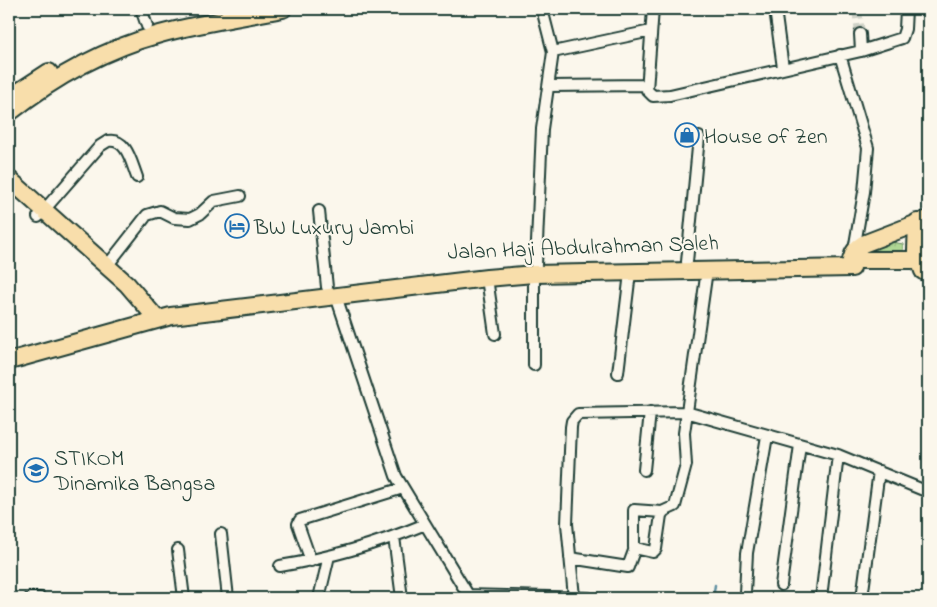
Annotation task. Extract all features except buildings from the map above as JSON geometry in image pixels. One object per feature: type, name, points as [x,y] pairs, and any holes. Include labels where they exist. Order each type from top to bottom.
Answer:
[{"type":"main road","points":[[9,98],[53,69],[86,51],[146,26],[229,9]]},
{"type":"main road","points":[[9,114],[62,76],[95,58],[150,36],[283,9]]},
{"type":"main road","points":[[9,179],[100,273],[148,316]]},
{"type":"main road","points":[[9,191],[107,266],[148,316]]},
{"type":"main road","points":[[852,259],[870,240],[924,218]]},
{"type":"main road","points":[[924,218],[915,242],[925,265]]},
{"type":"main road","name":"Jalan Haji Abdulrahman Saleh","points":[[367,287],[484,268],[630,273],[707,270],[852,259]]},
{"type":"main road","name":"Jalan Haji Abdulrahman Saleh","points":[[148,316],[332,291],[487,278],[535,270],[687,262],[852,259],[925,265]]},
{"type":"main road","points":[[9,352],[148,316]]},
{"type":"main road","points":[[9,361],[148,316]]},
{"type":"street","points":[[141,9],[146,26]]},
{"type":"street","points":[[534,365],[535,270],[542,129],[553,52],[542,9]]},
{"type":"street","points":[[653,9],[647,85],[649,95],[656,97],[861,51],[902,38],[906,29],[906,9]]},
{"type":"street","points":[[775,9],[783,68]]},
{"type":"street","points":[[553,52],[651,31]]},
{"type":"street","points":[[860,34],[861,51]]},
{"type":"street","points":[[840,55],[868,148],[852,259]]},
{"type":"street","points":[[549,86],[647,85]]},
{"type":"street","points":[[687,262],[699,137]]},
{"type":"street","points":[[41,214],[100,146],[108,141],[119,142],[125,147],[138,176]]},
{"type":"street","points":[[107,266],[147,215],[160,211],[174,218],[190,219],[200,214],[214,201],[240,196]]},
{"type":"street","points":[[319,211],[332,291],[396,476],[423,525],[468,597],[588,598]]},
{"type":"street","points":[[570,558],[628,567],[634,548],[634,510],[662,512],[675,506],[686,465],[683,447],[686,412],[707,270]]},
{"type":"street","points":[[618,373],[630,273]]},
{"type":"street","points":[[487,278],[495,334]]},
{"type":"street","points":[[644,470],[650,412]]},
{"type":"street","points":[[574,597],[567,524],[572,421],[578,414],[686,412],[838,455],[928,492]]},
{"type":"street","points":[[745,593],[747,553],[767,436]]},
{"type":"street","points":[[781,585],[800,445]]},
{"type":"street","points":[[821,598],[838,455]]},
{"type":"street","points":[[862,598],[879,471]]},
{"type":"street","points":[[311,561],[298,524],[300,520],[402,488]]},
{"type":"street","points":[[634,548],[655,551],[662,512]]},
{"type":"street","points":[[280,566],[329,556],[394,537],[423,525]]},
{"type":"street","points":[[221,534],[228,598]]},
{"type":"street","points":[[394,537],[402,598]]},
{"type":"street","points":[[178,550],[184,598]]},
{"type":"street","points":[[319,598],[329,556]]},
{"type":"street","points":[[30,598],[40,598]]},
{"type":"green space","points":[[892,242],[903,244],[903,254],[876,254],[877,248]]},
{"type":"waterway","points":[[713,598],[715,585]]},
{"type":"tunnel","points":[[857,9],[860,34]]},
{"type":"place","name":"House of Zen","points":[[687,135]]},
{"type":"place","name":"BW Luxury Jambi","points":[[237,226]]},
{"type":"place","name":"STIKOM Dinamika Bangsa","points":[[36,470]]}]
